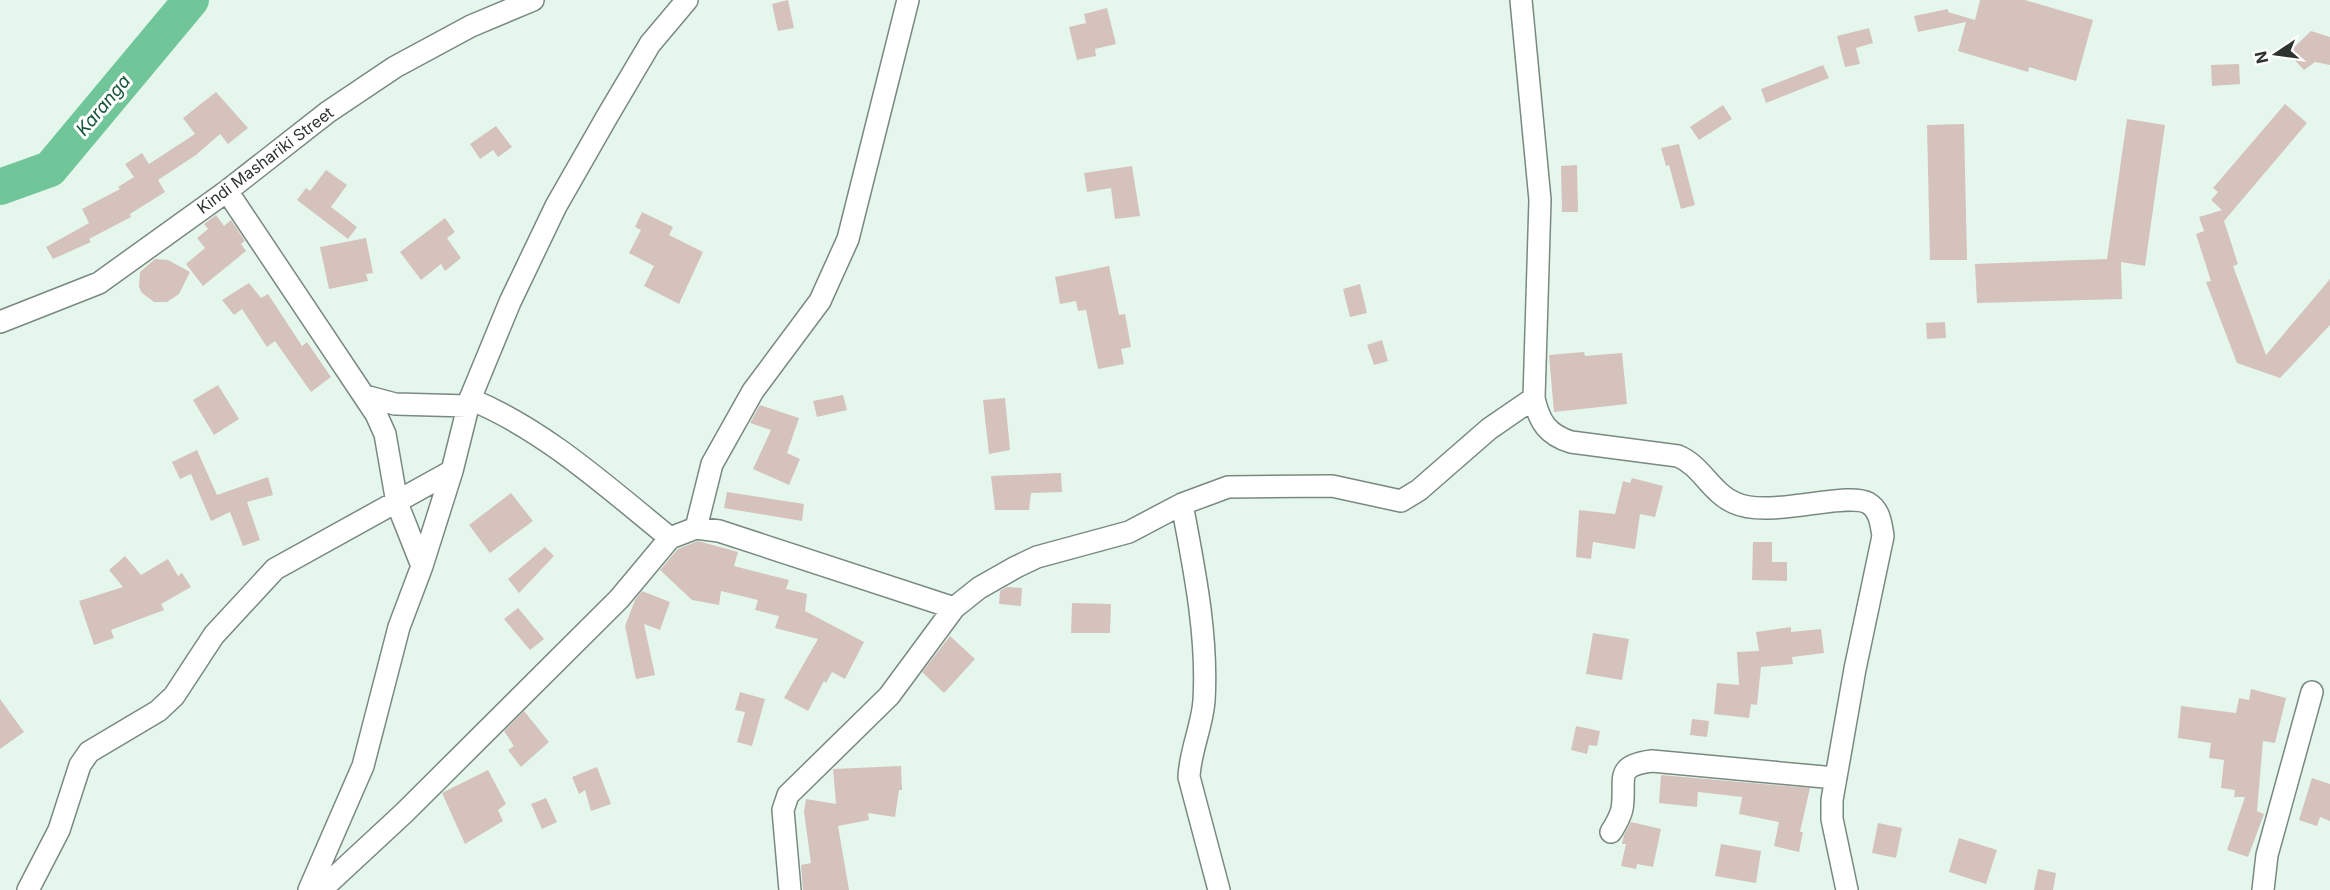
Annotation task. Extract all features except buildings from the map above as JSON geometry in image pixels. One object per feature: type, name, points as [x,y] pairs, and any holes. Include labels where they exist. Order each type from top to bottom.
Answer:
[{"type":"street","name":"Kindi Mashariki Street","points":[[0,322],[99,283],[227,191],[328,112],[395,67],[471,26],[533,0]]},
{"type":"street","points":[[309,890],[363,766],[399,627],[422,566],[452,471],[469,403],[510,302],[556,206],[650,44],[687,0]]},
{"type":"street","points":[[696,528],[712,464],[753,391],[820,301],[848,238],[908,0]]},
{"type":"street","points":[[1521,0],[1539,200],[1534,398],[1538,415],[1544,426],[1556,437],[1571,442],[1678,456],[1688,460],[1722,496],[1736,504],[1776,508],[1860,500],[1876,510],[1881,519],[1883,536],[1835,778],[1832,819],[1847,890]]},
{"type":"street","points":[[227,191],[365,396],[386,434],[397,503],[422,566]]},
{"type":"street","points":[[365,396],[394,404],[469,403],[522,425],[585,469],[670,538]]},
{"type":"street","points":[[790,890],[784,802],[795,787],[889,696],[954,608],[979,588],[1037,557],[1129,532],[1182,504],[1228,488],[1332,486],[1401,501],[1419,490],[1489,429],[1534,398]]},
{"type":"street","points":[[28,890],[59,830],[80,765],[89,752],[158,711],[174,696],[214,635],[276,569],[452,471]]},
{"type":"street","points":[[1182,504],[1195,577],[1204,659],[1204,703],[1190,762],[1189,777],[1219,890]]},
{"type":"street","points":[[321,890],[404,813],[619,599],[670,538],[696,528],[719,531],[954,608]]},
{"type":"street","points":[[2263,890],[2267,855],[2312,692]]},
{"type":"street","points":[[1611,832],[1622,809],[1622,777],[1626,770],[1639,763],[1663,762],[1835,778]]},
{"type":"waterway","name":"Karanga","points":[[0,187],[50,169],[191,0]]}]
